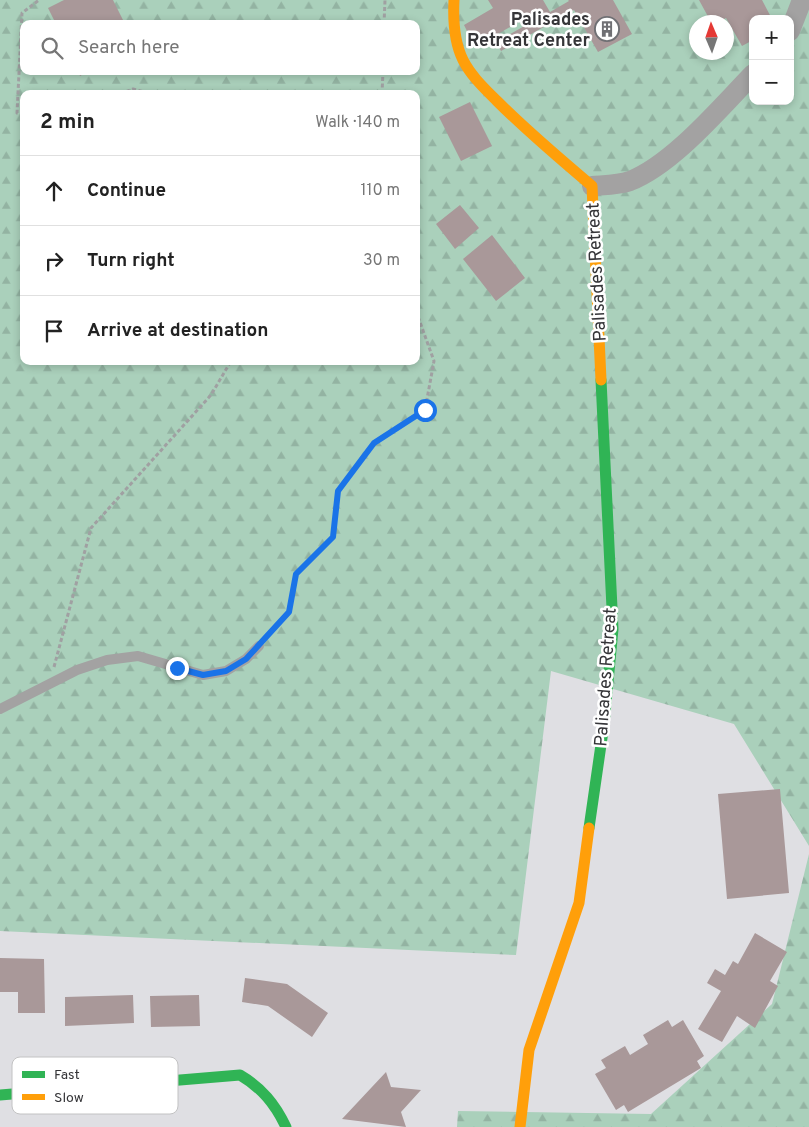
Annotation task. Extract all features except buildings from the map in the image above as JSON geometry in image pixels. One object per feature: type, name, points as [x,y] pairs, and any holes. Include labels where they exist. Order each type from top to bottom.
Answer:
[{"type":"street","name":"Palisades Retreat","points":[[454,0],[454,31],[462,59],[475,79],[516,121],[592,186],[612,630],[604,724],[579,903],[529,1050],[520,1127]]},
{"type":"street","points":[[794,21],[802,0]]},
{"type":"street","name":"Palisades Retreat","points":[[592,186],[629,181],[662,163],[749,78]]},
{"type":"street","points":[[178,1080],[240,1075],[257,1084],[275,1104],[286,1127]]},
{"type":"lane","points":[[0,709],[77,670],[107,660],[138,656],[203,675],[226,671],[246,659],[259,646]]},
{"type":"path","points":[[22,20],[22,13],[40,0]]},
{"type":"path","points":[[384,0],[384,20]]},
{"type":"path","points":[[20,53],[17,113],[20,114]]},
{"type":"path","points":[[382,75],[382,90]]},
{"type":"path","points":[[259,646],[289,612],[296,574],[333,537],[338,491],[374,443],[425,410],[434,361],[420,322]]},
{"type":"path","points":[[49,684],[91,528],[210,395],[229,365]]},
{"type":"green space","points":[[0,0],[809,0],[809,846],[734,724],[551,671],[516,955],[0,931]]},
{"type":"green space","points":[[809,854],[809,1127],[457,1127],[458,1111],[651,1114],[772,1004]]},
{"type":"traffic: fast","points":[[589,828],[604,724],[613,629],[601,380]]},
{"type":"traffic: fast","points":[[178,1080],[240,1075],[255,1085],[267,1097],[286,1127]]},
{"type":"traffic: fast","points":[[0,1095],[12,1094]]},
{"type":"traffic: slow","points":[[454,0],[456,38],[460,53],[470,71],[483,87],[520,123],[592,186],[601,380]]},
{"type":"traffic: slow","points":[[520,1127],[529,1050],[579,903],[589,828]]},
{"type":"place","name":"Palisades Retreat Center","points":[[607,29]]},
{"type":"route","points":[[177,668],[203,675],[226,671],[246,659],[289,612],[296,574],[333,537],[338,491],[374,443],[425,410]]}]
